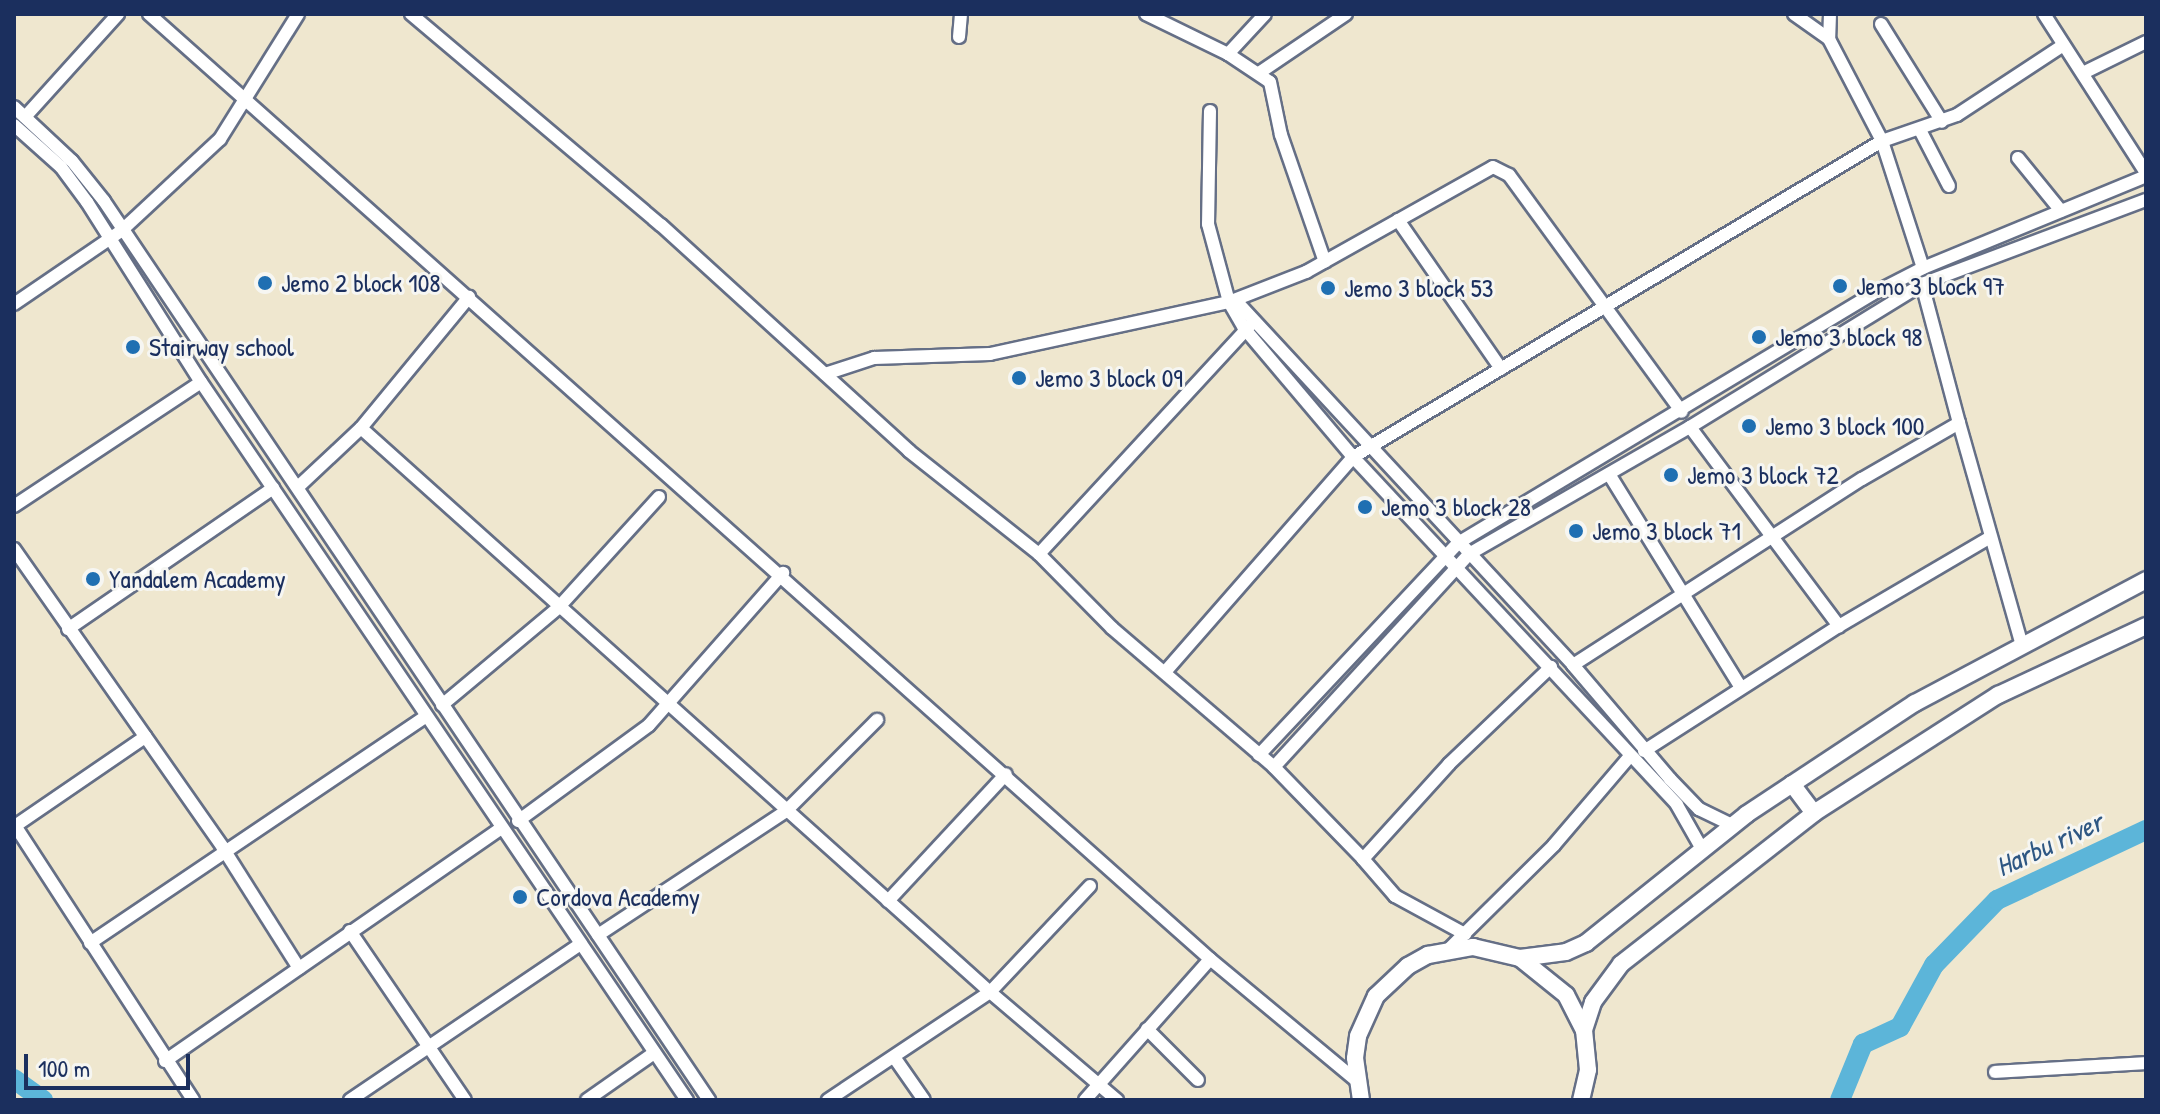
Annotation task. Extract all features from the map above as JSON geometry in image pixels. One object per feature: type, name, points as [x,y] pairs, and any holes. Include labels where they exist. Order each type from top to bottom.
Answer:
[{"type":"main road","points":[[1520,958],[1566,952],[1586,943],[1732,825],[1915,703],[2021,642],[2146,580]]},
{"type":"main road","points":[[1584,1030],[1593,1002],[1621,964],[1814,813],[1998,695],[2146,626]]},
{"type":"main road","points":[[1792,784],[1814,813]]},
{"type":"main road","points":[[1358,1093],[1358,1036],[1376,996],[1408,966],[1449,949],[1497,950],[1520,958],[1566,995],[1584,1030],[1592,1100]]},
{"type":"main road","points":[[1581,1100],[1588,1070]]},
{"type":"street","points":[[17,124],[118,14]]},
{"type":"street","points":[[149,14],[783,573],[1358,1093]]},
{"type":"street","points":[[14,304],[115,234],[220,139],[298,14]]},
{"type":"street","points":[[959,37],[961,14]]},
{"type":"street","points":[[1146,14],[1228,54],[1259,73],[1273,90],[1281,135],[1325,262]]},
{"type":"street","points":[[1228,54],[1265,14]]},
{"type":"street","points":[[1259,73],[1346,14]]},
{"type":"street","points":[[1794,14],[1829,39],[1882,141],[1923,268]]},
{"type":"street","points":[[1829,39],[1830,14]]},
{"type":"street","points":[[417,16],[661,225],[932,470],[1039,554],[1067,587],[1274,767],[1395,896],[1465,934]]},
{"type":"street","points":[[1259,755],[1445,553],[1458,543],[1648,433],[1872,294],[1923,268],[2146,174],[2141,154],[2062,46],[2050,16]]},
{"type":"street","points":[[1881,24],[1942,122]]},
{"type":"street","points":[[2083,73],[2146,42]]},
{"type":"street","points":[[1165,672],[1353,457],[1882,141],[1942,122],[2062,46]]},
{"type":"street","points":[[14,107],[17,124],[90,182],[115,234],[201,382],[500,829],[687,1100]]},
{"type":"street","points":[[1210,111],[1208,224],[1231,298],[1248,326],[1353,457],[1457,565],[1686,817],[1702,849]]},
{"type":"street","points":[[1920,130],[1949,186]]},
{"type":"street","points":[[2018,158],[2061,211]]},
{"type":"street","points":[[825,374],[874,358],[990,354],[1231,298],[1325,262],[1483,169],[1503,170],[1608,307],[1682,412]]},
{"type":"street","points":[[1274,767],[1469,554],[1657,447],[1922,284],[2146,200]]},
{"type":"street","points":[[1398,220],[1501,369]]},
{"type":"street","points":[[115,234],[298,487],[338,554],[709,1100]]},
{"type":"street","points":[[1922,284],[1989,538],[2021,642]]},
{"type":"street","points":[[1872,294],[1883,308]]},
{"type":"street","points":[[298,487],[361,428],[469,297]]},
{"type":"street","points":[[1039,554],[1248,326]]},
{"type":"street","points":[[1248,326],[1369,447],[1573,665],[1644,751],[1699,809],[1732,825]]},
{"type":"street","points":[[14,506],[201,382]]},
{"type":"street","points":[[1573,665],[1682,592],[1959,423]]},
{"type":"street","points":[[1690,427],[1839,626]]},
{"type":"street","points":[[361,428],[786,811],[1117,1100]]},
{"type":"street","points":[[1648,433],[1657,447]]},
{"type":"street","points":[[1609,474],[1741,688]]},
{"type":"street","points":[[68,629],[273,488]]},
{"type":"street","points":[[442,705],[558,608],[659,497]]},
{"type":"street","points":[[1644,751],[1839,626],[1989,538]]},
{"type":"street","points":[[14,549],[223,848],[299,968]]},
{"type":"street","points":[[323,562],[338,554]]},
{"type":"street","points":[[518,821],[612,756],[669,704],[783,573]]},
{"type":"street","points":[[1529,645],[1541,634]]},
{"type":"street","points":[[1363,859],[1449,764],[1551,667]]},
{"type":"street","points":[[90,943],[223,848],[426,716]]},
{"type":"street","points":[[1604,725],[1615,716]]},
{"type":"street","points":[[598,935],[786,811],[877,720]]},
{"type":"street","points":[[145,737],[15,825],[193,1100]]},
{"type":"street","points":[[1449,949],[1554,845],[1630,756]]},
{"type":"street","points":[[888,901],[1006,774]]},
{"type":"street","points":[[165,1061],[500,829]]},
{"type":"street","points":[[828,1100],[990,992],[1090,886]]},
{"type":"street","points":[[557,913],[574,901]]},
{"type":"street","points":[[350,931],[465,1100]]},
{"type":"street","points":[[350,1100],[579,945]]},
{"type":"street","points":[[1085,1100],[1210,959]]},
{"type":"street","points":[[1147,1029],[1198,1080]]},
{"type":"street","points":[[587,1100],[654,1053]]},
{"type":"street","points":[[894,1057],[924,1100]]},
{"type":"street","points":[[1995,1072],[2146,1063]]},
{"type":"waterway","name":"Harbu river","points":[[1840,1100],[1863,1044],[1900,1027],[1934,965],[1997,900],[2146,830]]},
{"type":"waterway","points":[[14,1079],[43,1100]]},
{"type":"place","name":"Jemo 2 block 108","points":[[265,283]]},
{"type":"place","name":"Jemo 3 block 97","points":[[1840,286]]},
{"type":"place","name":"Jemo 3 block 53","points":[[1328,288]]},
{"type":"place","name":"Jemo 3 block 98","points":[[1759,337]]},
{"type":"place","name":"Stairway school","points":[[133,347]]},
{"type":"place","name":"Jemo 3 block 09","points":[[1019,378]]},
{"type":"place","name":"Jemo 3 block 100","points":[[1749,426]]},
{"type":"place","name":"Jemo 3 block 72","points":[[1671,475]]},
{"type":"place","name":"Jemo 3 block 28","points":[[1365,507]]},
{"type":"place","name":"Jemo 3 block 71","points":[[1576,531]]},
{"type":"place","name":"Yandalem Academy","points":[[93,579]]},
{"type":"place","name":"Cordova Academy","points":[[520,897]]}]
